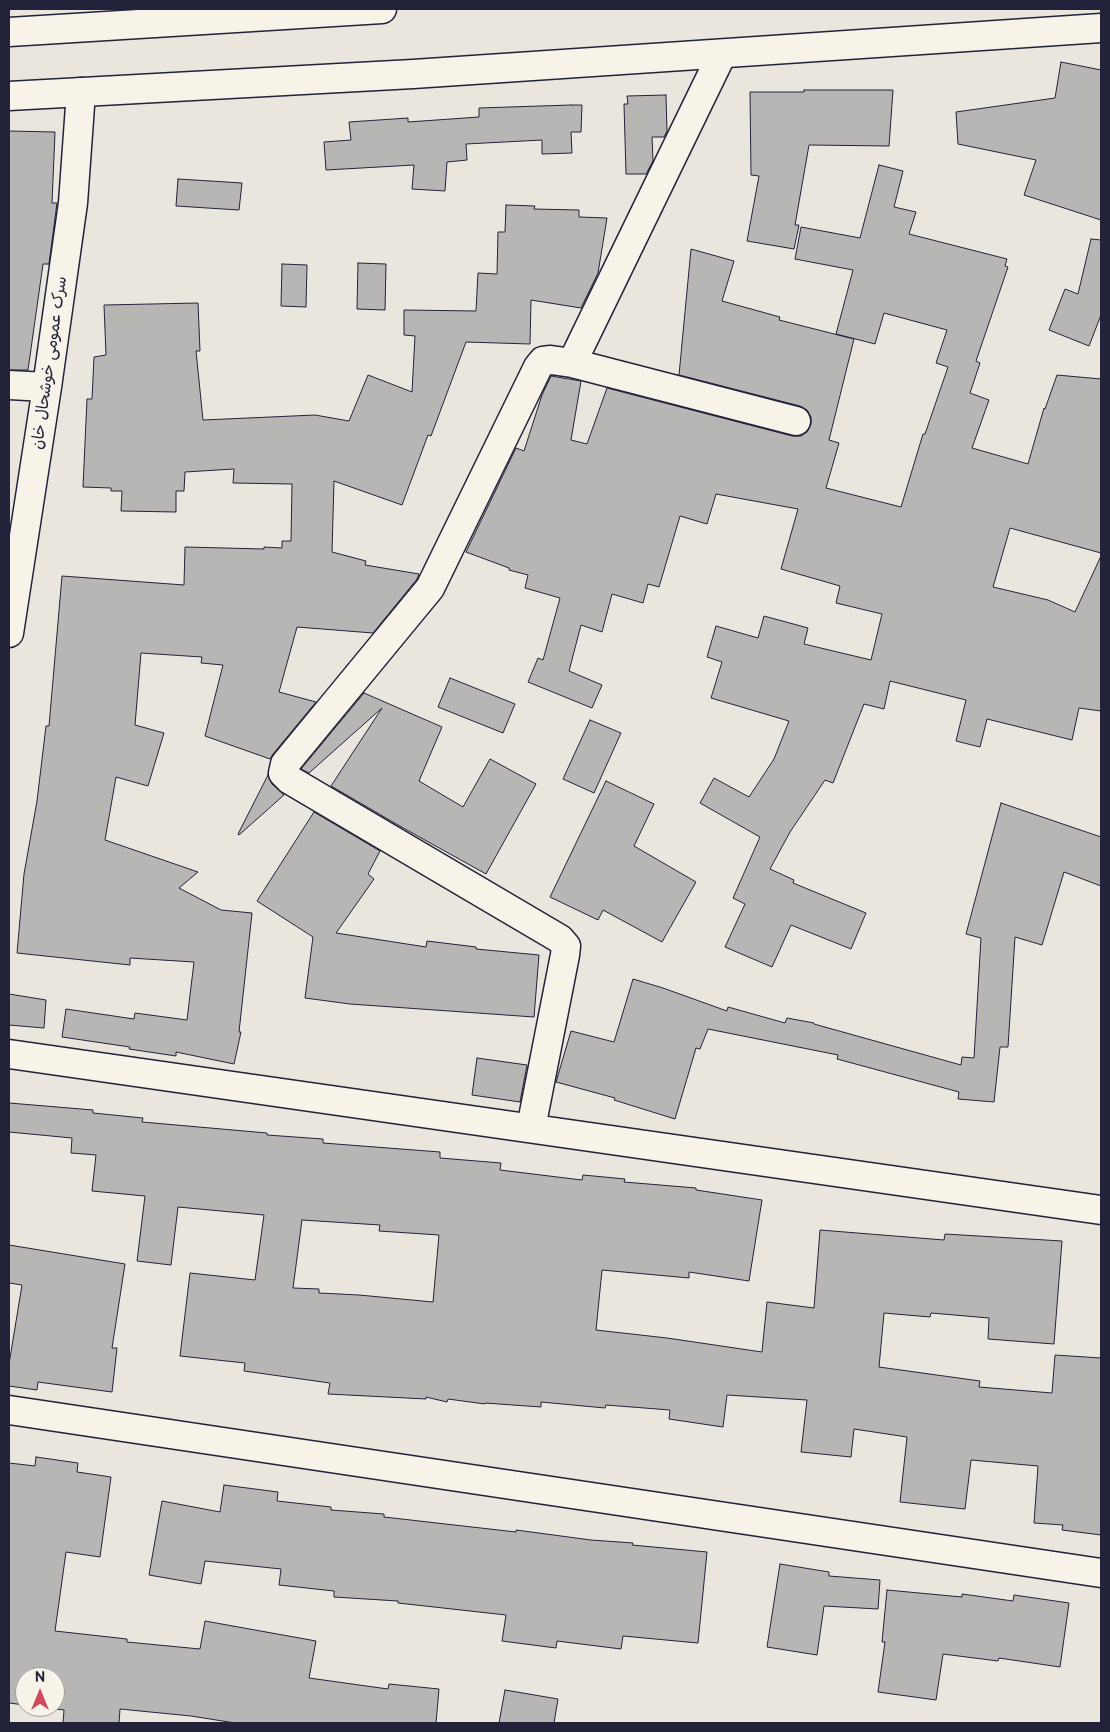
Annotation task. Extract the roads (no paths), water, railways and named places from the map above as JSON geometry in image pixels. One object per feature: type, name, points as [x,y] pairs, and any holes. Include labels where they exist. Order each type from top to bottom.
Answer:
[{"type":"street","points":[[9,32],[382,9]]},
{"type":"street","points":[[9,96],[414,74],[1101,28]]},
{"type":"street","points":[[572,363],[722,54]]},
{"type":"street","name":"سرک عمومی خوشحال خان","points":[[9,633],[73,203],[81,92]]},
{"type":"street","points":[[531,1128],[566,946],[560,939],[290,780],[283,773],[285,764],[430,588],[538,367],[543,361],[551,360],[572,363],[796,421]]},
{"type":"street","points":[[9,385],[47,387]]},
{"type":"street","points":[[9,1054],[1101,1210]]},
{"type":"street","points":[[9,1410],[1101,1573]]}]
